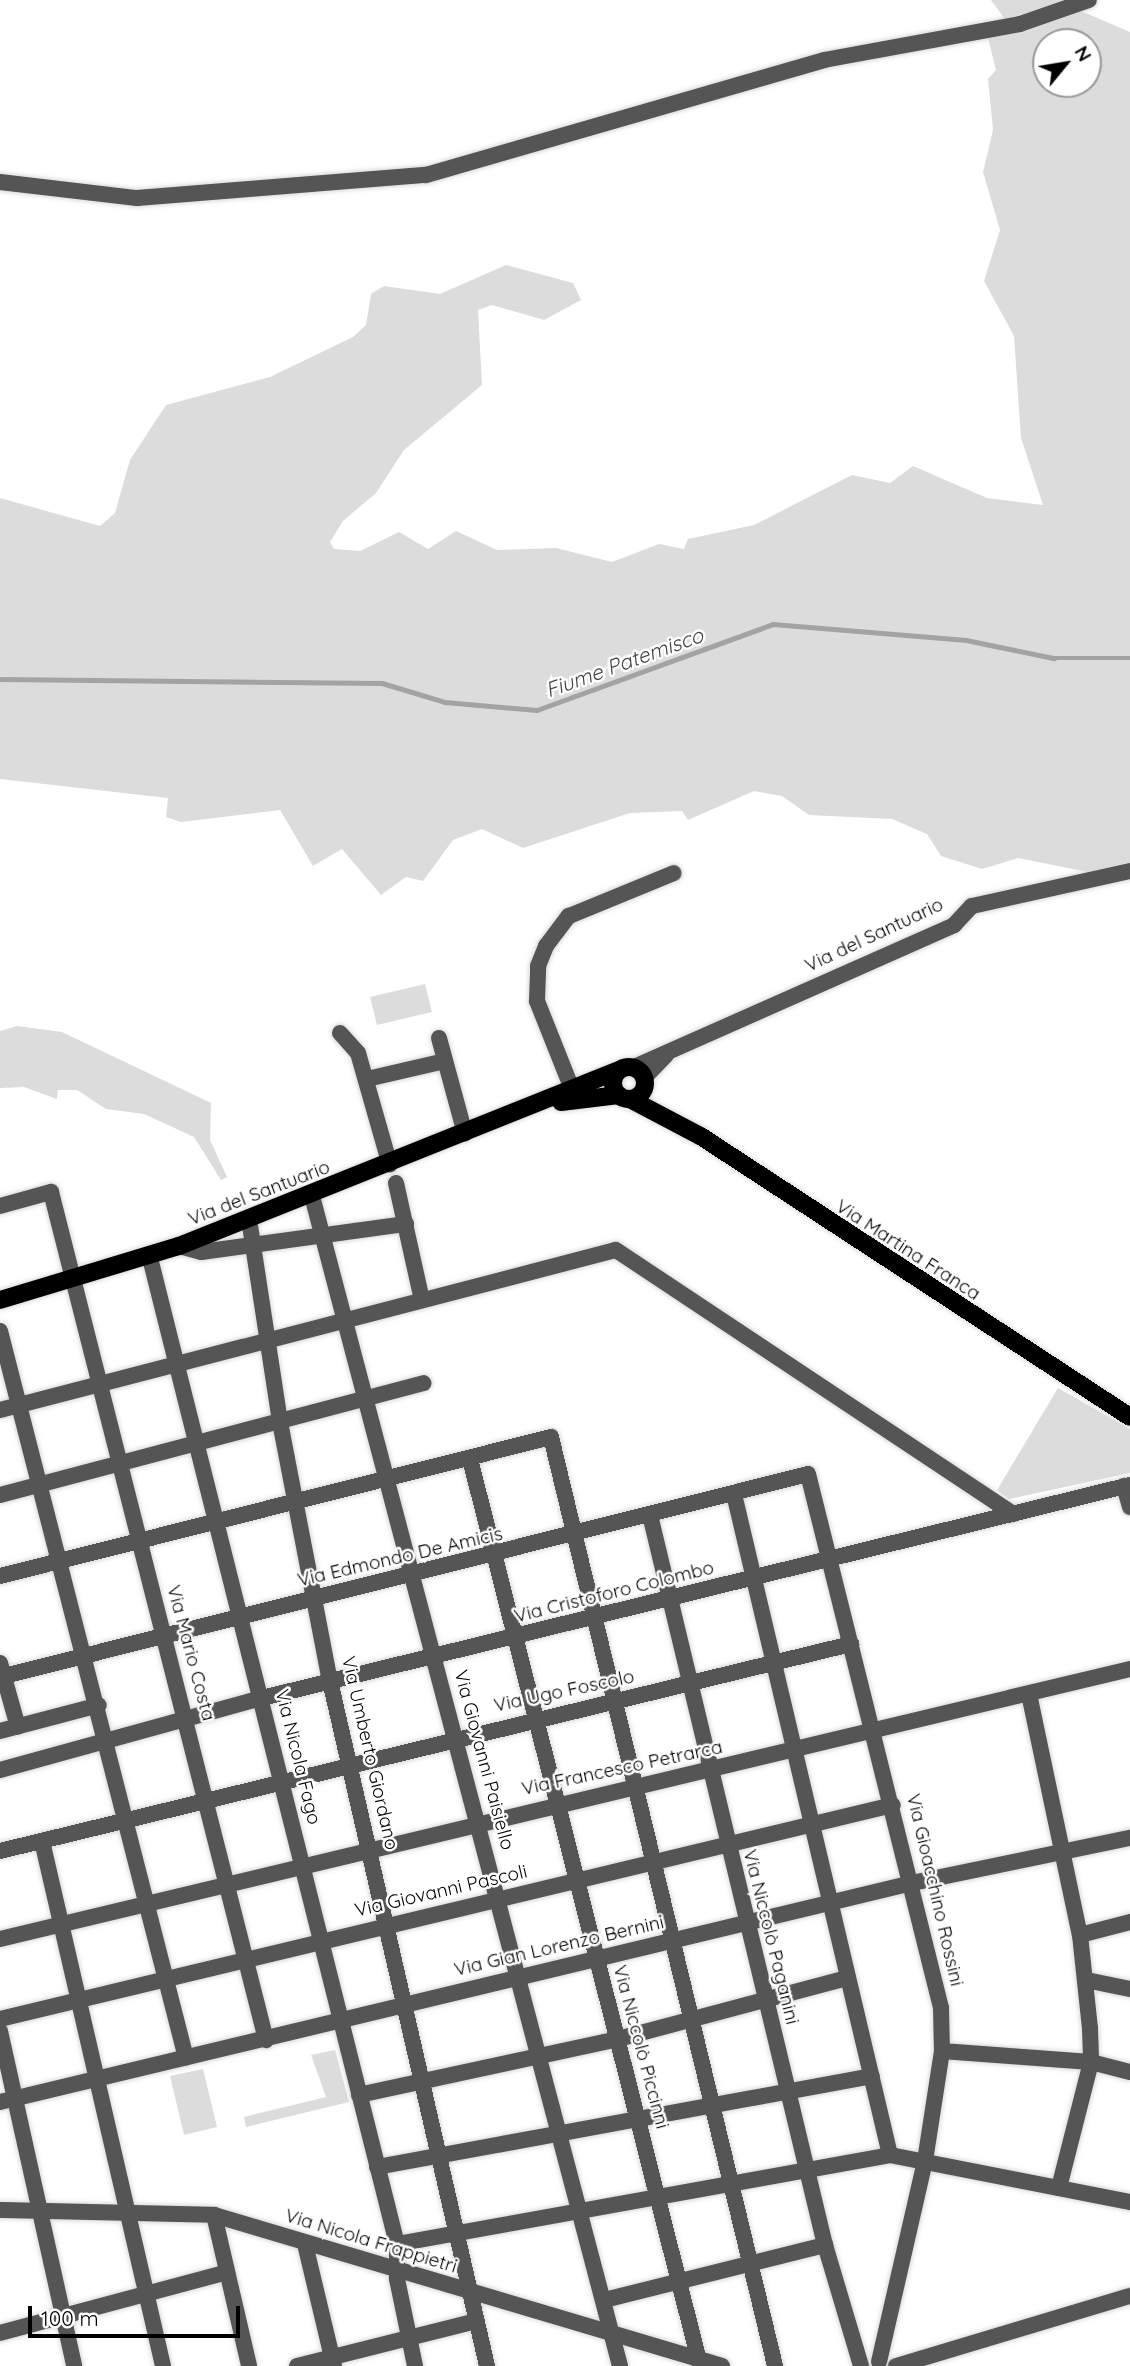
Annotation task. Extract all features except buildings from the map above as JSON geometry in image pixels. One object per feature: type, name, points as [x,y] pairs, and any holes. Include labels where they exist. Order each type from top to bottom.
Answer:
[{"type":"main road","name":"Via del Santuario","points":[[0,1300],[178,1246],[390,1165],[572,1089],[635,1075]]},
{"type":"main road","points":[[635,1075],[624,1097],[613,1087],[635,1075]]},
{"type":"main road","name":"Via Martina Franca","points":[[635,1075],[677,1122]]},
{"type":"main road","name":"Via del Santuario","points":[[527,1108],[624,1097]]},
{"type":"main road","name":"Via Martina Franca","points":[[624,1097],[677,1122],[1126,1413]]},
{"type":"street","points":[[0,182],[136,198],[426,175],[824,60],[1020,24],[1089,0]]},
{"type":"street","name":"Via del Santuario","points":[[635,1075],[680,1046],[954,925],[972,906],[1130,871]]},
{"type":"street","points":[[572,1089],[537,1000],[538,966],[546,946],[569,916],[674,873]]},
{"type":"street","points":[[340,1033],[358,1054],[390,1165]]},
{"type":"street","points":[[439,1038],[465,1134]]},
{"type":"street","points":[[367,1079],[445,1061]]},
{"type":"street","points":[[396,1183],[422,1300]]},
{"type":"street","name":"Via Mario Costa","points":[[0,1206],[51,1192],[74,1278],[97,1385],[187,1720],[266,2040]]},
{"type":"street","name":"Via Giovanni Paisiello","points":[[312,1196],[348,1320],[456,1737],[522,1977],[539,2054],[620,2366]]},
{"type":"street","name":"Via Umberto Giordano","points":[[249,1219],[280,1422],[330,1681],[353,1765],[486,2366]]},
{"type":"street","points":[[178,1246],[201,1252],[254,1247],[405,1224]]},
{"type":"street","points":[[0,1410],[268,1343],[616,1250],[1013,1514]]},
{"type":"street","name":"Via Nicola Fago","points":[[149,1254],[305,1867],[320,1942],[397,2244],[398,2271],[415,2366]]},
{"type":"street","points":[[0,1331],[99,1705],[186,2058]]},
{"type":"street","points":[[0,1495],[117,1461],[280,1422],[423,1383]]},
{"type":"street","points":[[0,1576],[551,1437],[649,1862],[692,2020],[775,2366]]},
{"type":"street","name":"Via Niccolò Piccinni","points":[[470,1459],[699,2361]]},
{"type":"street","name":"Via Edmondo De Amicis","points":[[1,1672],[85,1657],[314,1598],[495,1556],[808,1474]]},
{"type":"street","name":"Via Gioacchino Rossini","points":[[808,1474],[931,1949],[942,2051],[925,2161],[877,2365]]},
{"type":"street","points":[[1127,1485],[1130,1507]]},
{"type":"street","name":"Via Cristoforo Colombo","points":[[0,1770],[262,1698],[436,1659],[1127,1485]]},
{"type":"street","points":[[734,1494],[798,1751],[830,1903],[890,2155]]},
{"type":"street","name":"Via Niccolò Paganini","points":[[650,1515],[726,1843],[825,2245],[861,2366]]},
{"type":"street","name":"Via Ugo Foscolo","points":[[0,1851],[353,1765],[456,1737],[613,1703],[851,1643]]},
{"type":"street","name":"Via Francesco Petrarca","points":[[0,1939],[149,1904],[227,1882],[305,1867],[479,1822],[798,1751],[1130,1669]]},
{"type":"street","points":[[1,1672],[18,1727]]},
{"type":"street","points":[[1029,1694],[1080,1935],[1091,2062],[1059,2188]]},
{"type":"street","points":[[0,1731],[99,1705]]},
{"type":"street","name":"Via Giovanni Pascoli","points":[[0,2020],[246,1958],[893,1805]]},
{"type":"street","name":"Via Gian Lorenzo Bernini","points":[[0,2102],[830,1903],[1063,1855],[1130,1838]]},
{"type":"street","points":[[42,1842],[130,2212],[163,2366]]},
{"type":"street","points":[[1080,1935],[1130,1922]]},
{"type":"street","points":[[359,2095],[423,2084],[539,2054],[618,2039],[848,1978]]},
{"type":"street","points":[[1086,1980],[1130,1989]]},
{"type":"street","points":[[0,2031],[74,2366]]},
{"type":"street","points":[[942,2051],[1091,2062],[1130,2072]]},
{"type":"street","points":[[377,2167],[639,2123],[872,2076]]},
{"type":"street","points":[[397,2244],[733,2187],[890,2155],[1130,2202]]},
{"type":"street","name":"Via Nicola Frappietri","points":[[0,2210],[214,2215],[722,2366]]},
{"type":"street","points":[[214,2215],[249,2366]]},
{"type":"street","points":[[305,2244],[334,2362]]},
{"type":"street","points":[[604,2300],[680,2284],[825,2245]]},
{"type":"street","points":[[0,2333],[61,2313],[227,2272]]},
{"type":"street","points":[[896,2366],[1130,2296]]},
{"type":"street","points":[[297,2366],[334,2362],[476,2320]]},
{"type":"shaded area","points":[[991,0],[1064,0],[1068,4],[1007,22]]},
{"type":"shaded area","points":[[1081,11],[1130,32],[1130,863],[1088,872],[1018,858],[982,869],[941,856],[927,834],[892,819],[809,815],[782,796],[754,791],[688,820],[682,811],[630,813],[523,848],[482,829],[453,840],[423,881],[406,877],[381,895],[342,849],[313,866],[280,810],[181,822],[166,817],[168,798],[0,779],[0,498],[100,526],[115,513],[130,460],[166,405],[270,377],[353,337],[366,325],[371,294],[384,286],[440,294],[506,265],[573,283],[581,300],[544,320],[492,305],[478,310],[482,385],[404,450],[376,493],[343,521],[330,542],[334,549],[360,551],[399,532],[428,549],[456,531],[497,550],[556,548],[612,562],[659,544],[684,549],[688,539],[754,525],[852,475],[890,483],[913,466],[987,498],[1043,505],[1021,438],[1014,336],[984,281],[1000,230],[983,172],[993,130],[988,79],[996,70],[987,34]]},
{"type":"shaded area","points":[[425,984],[432,1012],[377,1025],[370,997]]},
{"type":"shaded area","points":[[17,1026],[62,1032],[211,1103],[210,1140],[227,1177],[221,1180],[194,1137],[144,1114],[106,1109],[77,1090],[58,1090],[57,1099],[24,1087],[0,1088],[0,1031]]},
{"type":"shaded area","points":[[1058,1388],[1130,1429],[1130,1473],[1009,1499],[997,1490]]},
{"type":"shaded area","points":[[335,2050],[349,2102],[246,2127],[244,2117],[326,2097],[311,2055]]},
{"type":"shaded area","points":[[203,2069],[217,2127],[184,2135],[170,2076]]},
{"type":"waterway","name":"Fiume Patemisco","points":[[0,679],[382,683],[445,702],[537,710],[773,624],[966,640],[1054,658],[1130,658]]}]
